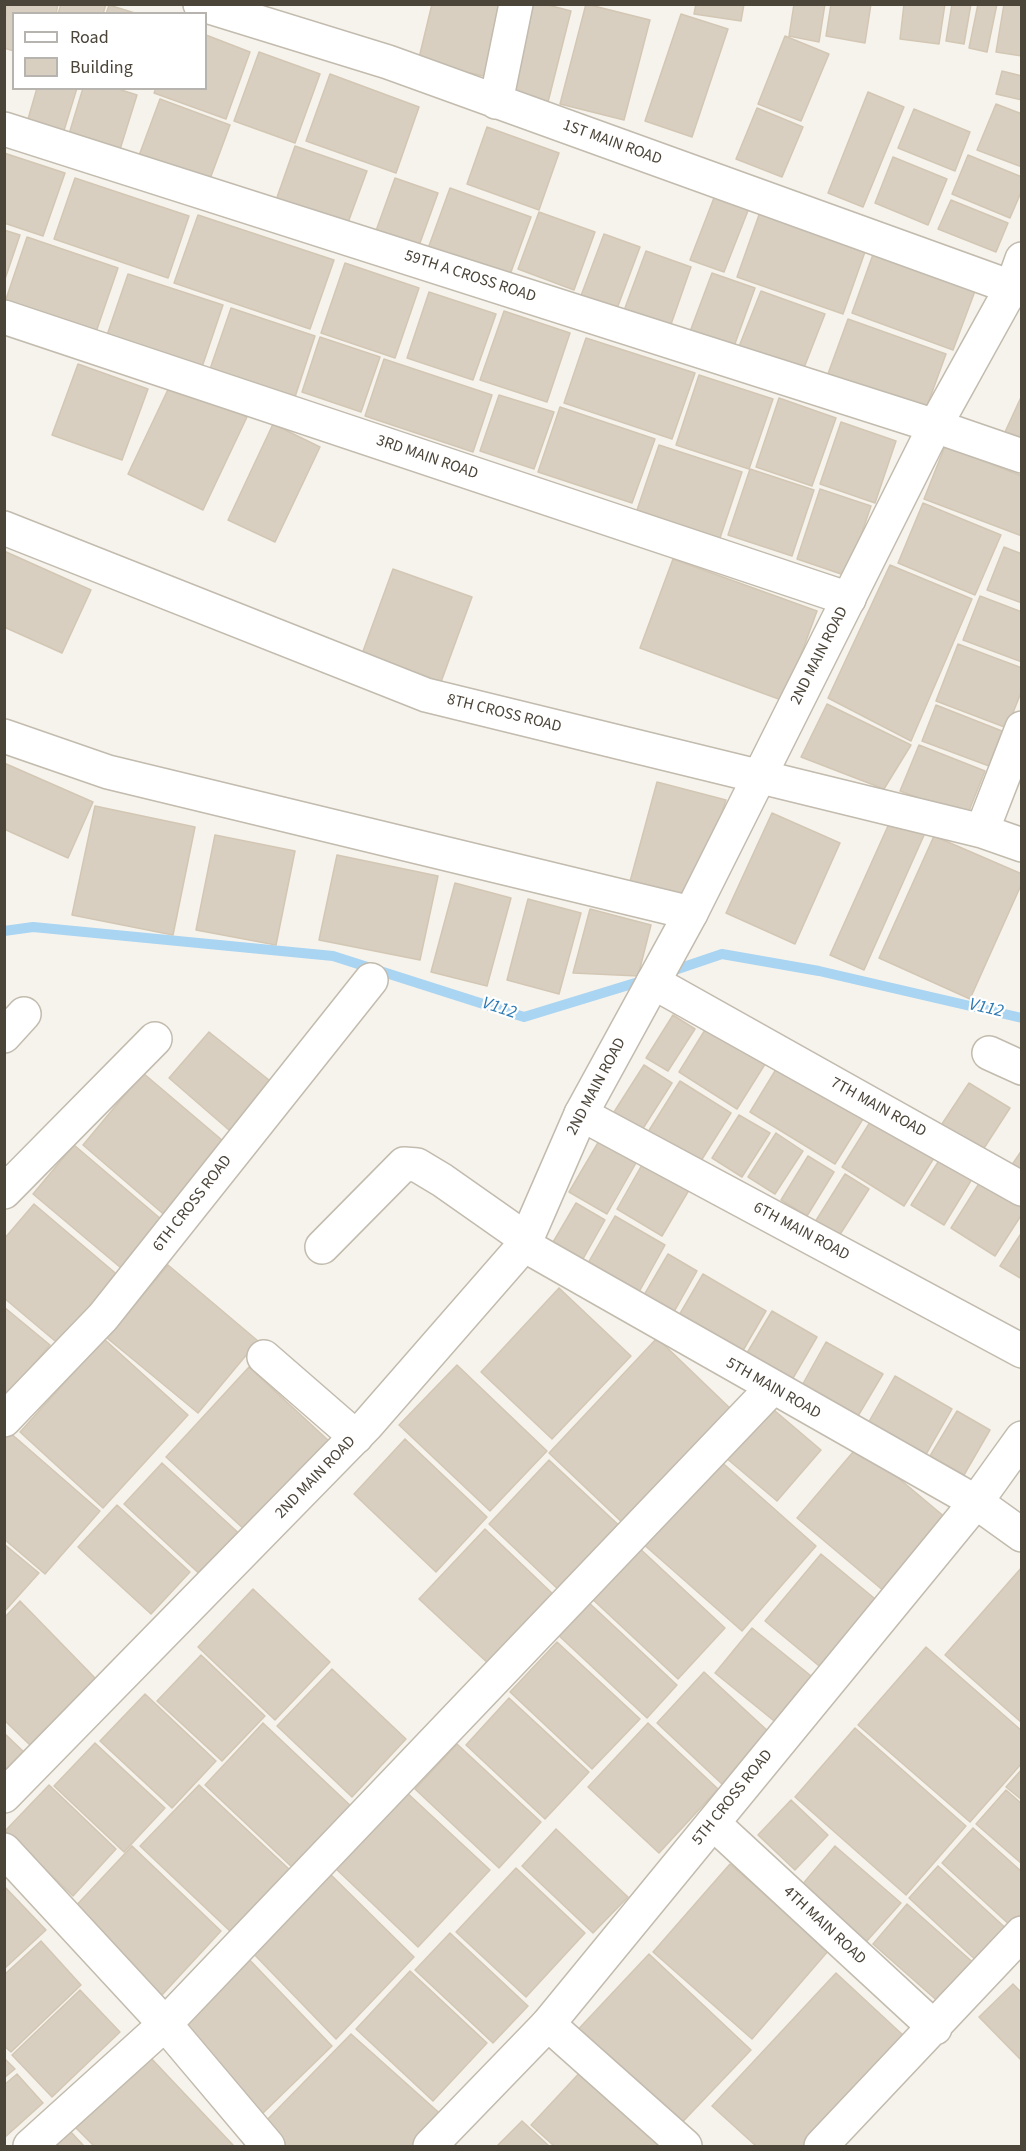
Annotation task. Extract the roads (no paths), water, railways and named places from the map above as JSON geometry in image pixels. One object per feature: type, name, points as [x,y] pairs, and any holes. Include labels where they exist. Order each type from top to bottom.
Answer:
[{"type":"street","name":"1ST MAIN ROAD","points":[[200,4],[388,62],[496,102],[1018,279]]},
{"type":"street","points":[[496,102],[516,4]]},
{"type":"street","name":"59TH A CROSS ROAD","points":[[4,129],[935,426],[1022,456]]},
{"type":"street","name":"2ND MAIN ROAD","points":[[4,1796],[356,1437],[525,1242],[581,1114],[691,913],[935,426],[1018,279]]},
{"type":"street","name":"3RD MAIN ROAD","points":[[4,317],[849,599]]},
{"type":"street","name":"8TH CROSS ROAD","points":[[4,528],[426,695],[982,831],[1022,844]]},
{"type":"street","points":[[982,831],[1022,728]]},
{"type":"street","points":[[4,736],[108,772],[691,913]]},
{"type":"street","name":"7TH MAIN ROAD","points":[[660,970],[735,1027],[1022,1189]]},
{"type":"street","name":"6TH CROSS ROAD","points":[[4,1420],[103,1317],[371,980]]},
{"type":"street","points":[[4,1192],[155,1039]]},
{"type":"street","points":[[989,1053],[1022,1068]]},
{"type":"street","name":"6TH MAIN ROAD","points":[[581,1114],[1022,1351]]},
{"type":"street","name":"5TH MAIN ROAD","points":[[322,1247],[404,1164],[417,1165],[442,1180],[525,1242],[772,1389],[976,1502],[1022,1534]]},
{"type":"street","points":[[264,1357],[356,1437]]},
{"type":"street","points":[[30,2146],[165,2024],[772,1389]]},
{"type":"street","name":"5TH CROSS ROAD","points":[[430,2146],[548,2024],[976,1502],[1022,1438]]},
{"type":"street","name":"4TH MAIN ROAD","points":[[713,1823],[935,2028]]},
{"type":"street","points":[[4,1850],[165,2024],[268,2146]]},
{"type":"street","points":[[821,2146],[935,2028],[1022,1933]]},
{"type":"street","points":[[548,2024],[685,2146]]},
{"type":"waterway","name":"V112","points":[[4,931],[33,927],[333,956],[524,1017],[645,980]]},
{"type":"waterway","name":"V112","points":[[666,973],[722,954],[819,971],[1022,1018]]}]
